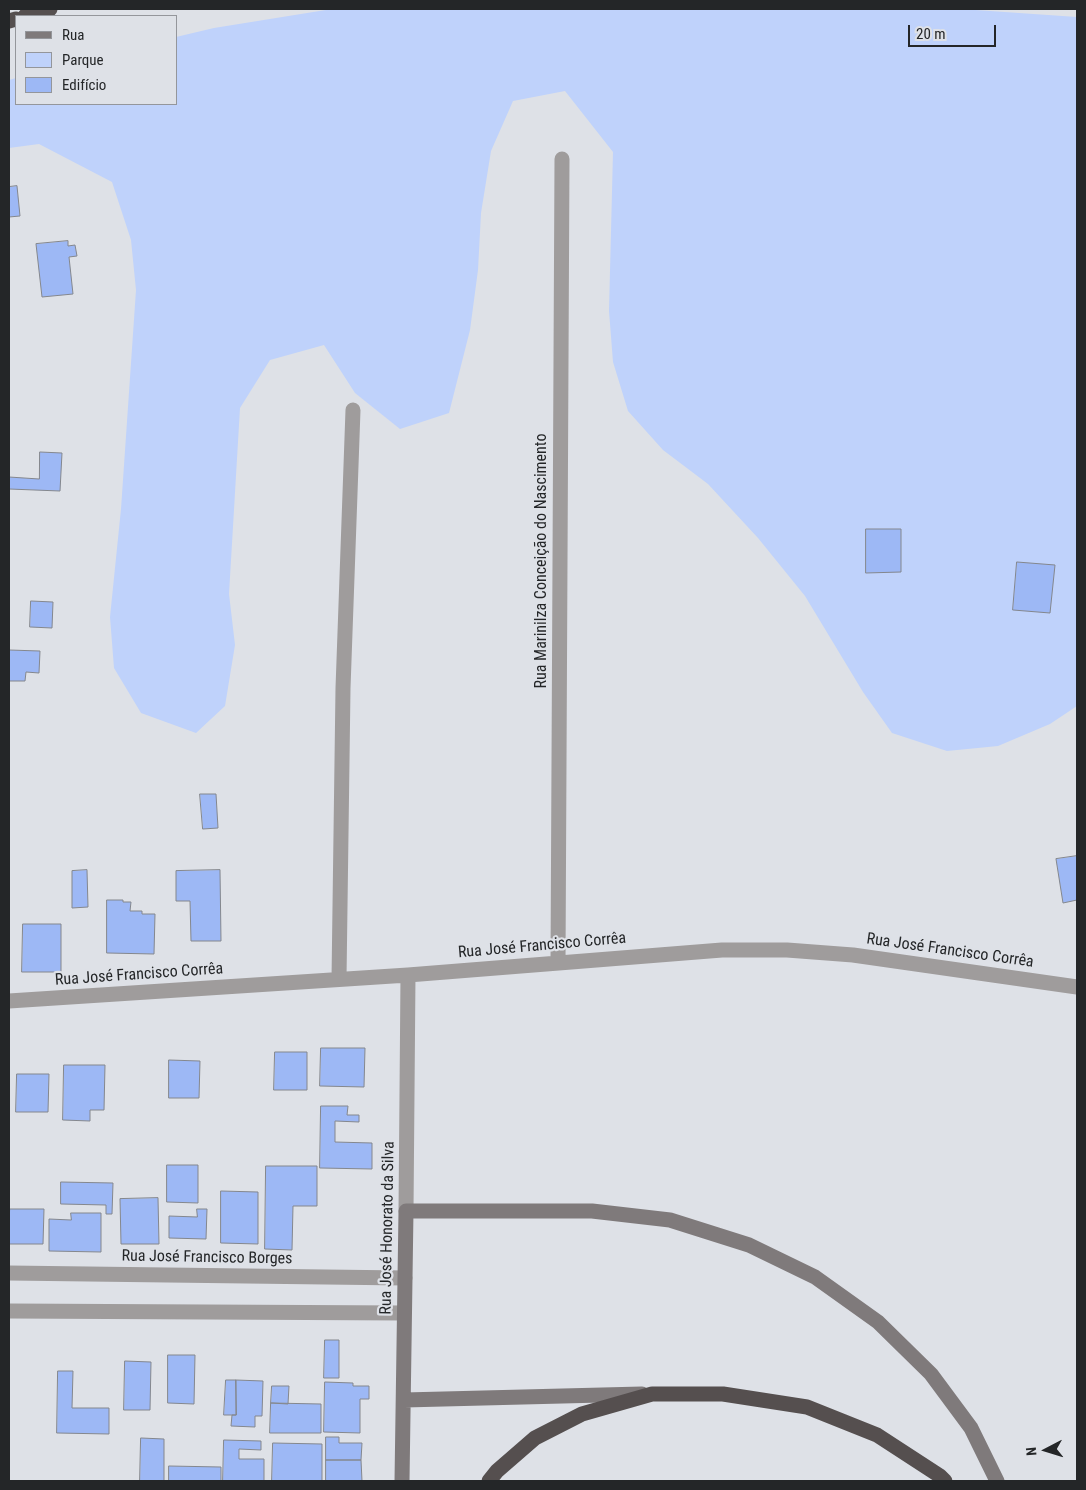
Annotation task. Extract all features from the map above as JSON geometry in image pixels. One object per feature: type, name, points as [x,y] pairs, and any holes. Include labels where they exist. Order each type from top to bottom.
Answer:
[{"type":"highway","points":[[29,15],[50,9]]},
{"type":"highway","points":[[489,1481],[497,1471],[535,1438],[582,1414],[652,1394],[723,1394],[807,1407],[877,1435],[945,1481]]},
{"type":"main road","name":"Rua José Honorato da Silva","points":[[404,1478],[406,1211]]},
{"type":"main road","points":[[406,1211],[592,1211],[670,1220],[749,1245],[815,1277],[878,1322],[931,1374],[971,1428],[996,1481]]},
{"type":"main road","points":[[404,1400],[652,1394]]},
{"type":"street","name":"Rua Marinilza Conceição do Nascimento","points":[[558,962],[562,159]]},
{"type":"street","points":[[340,980],[343,688],[353,410]]},
{"type":"street","name":"Rua José Francisco Corrêa","points":[[9,1001],[340,980],[722,950],[787,950],[853,955],[1077,987]]},
{"type":"street","name":"Rua José Honorato da Silva","points":[[406,1211],[408,975]]},
{"type":"street","name":"Rua José Francisco Borges","points":[[9,1273],[405,1278]]},
{"type":"street","points":[[9,1311],[404,1313]]},
{"type":"green space","points":[[332,9],[961,9],[1077,17],[1077,706],[1050,724],[998,746],[947,751],[892,733],[863,692],[805,596],[758,538],[708,484],[663,450],[628,411],[613,362],[609,311],[613,152],[565,91],[513,101],[491,151],[481,213],[478,270],[470,330],[449,413],[400,429],[355,393],[324,345],[270,360],[240,408],[229,594],[235,645],[225,706],[196,733],[141,713],[114,668],[110,617],[121,509],[136,290],[131,240],[112,182],[39,144],[9,148],[9,80],[15,78],[15,105],[178,105],[178,37],[214,28]]},
{"type":"building","points":[[17,186],[20,216],[9,217],[9,187]]},
{"type":"building","points":[[68,241],[68,246],[75,245],[77,256],[69,257],[73,294],[42,297],[36,244]]},
{"type":"building","points":[[40,452],[62,453],[60,491],[9,489],[9,477],[39,479]]},
{"type":"building","points":[[866,529],[901,529],[901,572],[866,573]]},
{"type":"building","points":[[1017,562],[1055,565],[1050,613],[1013,610]]},
{"type":"building","points":[[31,601],[53,602],[52,628],[30,627]]},
{"type":"building","points":[[9,650],[40,651],[39,673],[26,672],[25,681],[9,681]]},
{"type":"building","points":[[200,794],[216,794],[218,828],[203,829]]},
{"type":"building","points":[[1077,856],[1077,900],[1063,903],[1056,859]]},
{"type":"building","points":[[87,870],[88,907],[72,908],[72,871]]},
{"type":"building","points":[[220,870],[221,941],[191,941],[190,901],[176,901],[176,871]]},
{"type":"building","points":[[107,900],[131,902],[130,911],[142,911],[142,914],[155,914],[154,954],[107,953]]},
{"type":"building","points":[[23,924],[61,924],[61,972],[22,972]]},
{"type":"building","points":[[321,1048],[365,1048],[364,1087],[320,1086]]},
{"type":"building","points":[[275,1052],[307,1052],[307,1090],[274,1090]]},
{"type":"building","points":[[169,1060],[200,1061],[199,1098],[169,1098]]},
{"type":"building","points":[[64,1065],[105,1065],[104,1110],[90,1110],[90,1121],[63,1120]]},
{"type":"building","points":[[17,1074],[49,1074],[48,1112],[16,1112]]},
{"type":"building","points":[[321,1106],[348,1106],[347,1115],[359,1115],[359,1122],[335,1121],[335,1142],[372,1143],[372,1169],[320,1168]]},
{"type":"building","points":[[167,1165],[198,1165],[198,1203],[167,1202]]},
{"type":"building","points":[[266,1166],[317,1166],[317,1206],[293,1206],[292,1250],[265,1249]]},
{"type":"building","points":[[61,1182],[113,1183],[112,1214],[106,1214],[106,1205],[61,1204]]},
{"type":"building","points":[[221,1191],[258,1192],[258,1244],[221,1243]]},
{"type":"building","points":[[158,1198],[159,1244],[121,1244],[120,1199]]},
{"type":"building","points":[[10,1209],[44,1209],[43,1244],[9,1244]]},
{"type":"building","points":[[197,1209],[207,1209],[206,1239],[169,1238],[169,1216],[197,1217]]},
{"type":"building","points":[[71,1213],[101,1213],[101,1252],[49,1251],[49,1219],[71,1220]]},
{"type":"building","points":[[325,1340],[339,1340],[339,1378],[324,1378]]},
{"type":"building","points":[[168,1355],[195,1355],[194,1404],[168,1403]]},
{"type":"building","points":[[125,1361],[151,1362],[150,1410],[124,1410]]},
{"type":"building","points":[[58,1371],[73,1371],[72,1408],[109,1408],[109,1434],[57,1433]]},
{"type":"building","points":[[226,1380],[236,1380],[236,1415],[224,1415]]},
{"type":"building","points":[[236,1380],[263,1381],[262,1416],[255,1416],[255,1427],[231,1426],[232,1415],[236,1415]]},
{"type":"building","points":[[325,1382],[353,1383],[353,1386],[369,1386],[369,1399],[360,1399],[360,1433],[324,1432]]},
{"type":"building","points":[[272,1386],[289,1386],[288,1404],[271,1403]]},
{"type":"building","points":[[271,1403],[321,1404],[321,1433],[270,1433]]},
{"type":"building","points":[[326,1437],[339,1437],[339,1443],[362,1443],[361,1460],[326,1460]]},
{"type":"building","points":[[141,1438],[164,1439],[164,1481],[140,1481]]},
{"type":"building","points":[[224,1440],[261,1441],[261,1450],[239,1449],[239,1459],[264,1459],[264,1481],[223,1481]]},
{"type":"building","points":[[273,1443],[322,1444],[322,1481],[272,1481]]},
{"type":"building","points":[[326,1460],[361,1460],[362,1481],[326,1481]]},
{"type":"building","points":[[169,1466],[221,1467],[221,1481],[169,1481]]}]
